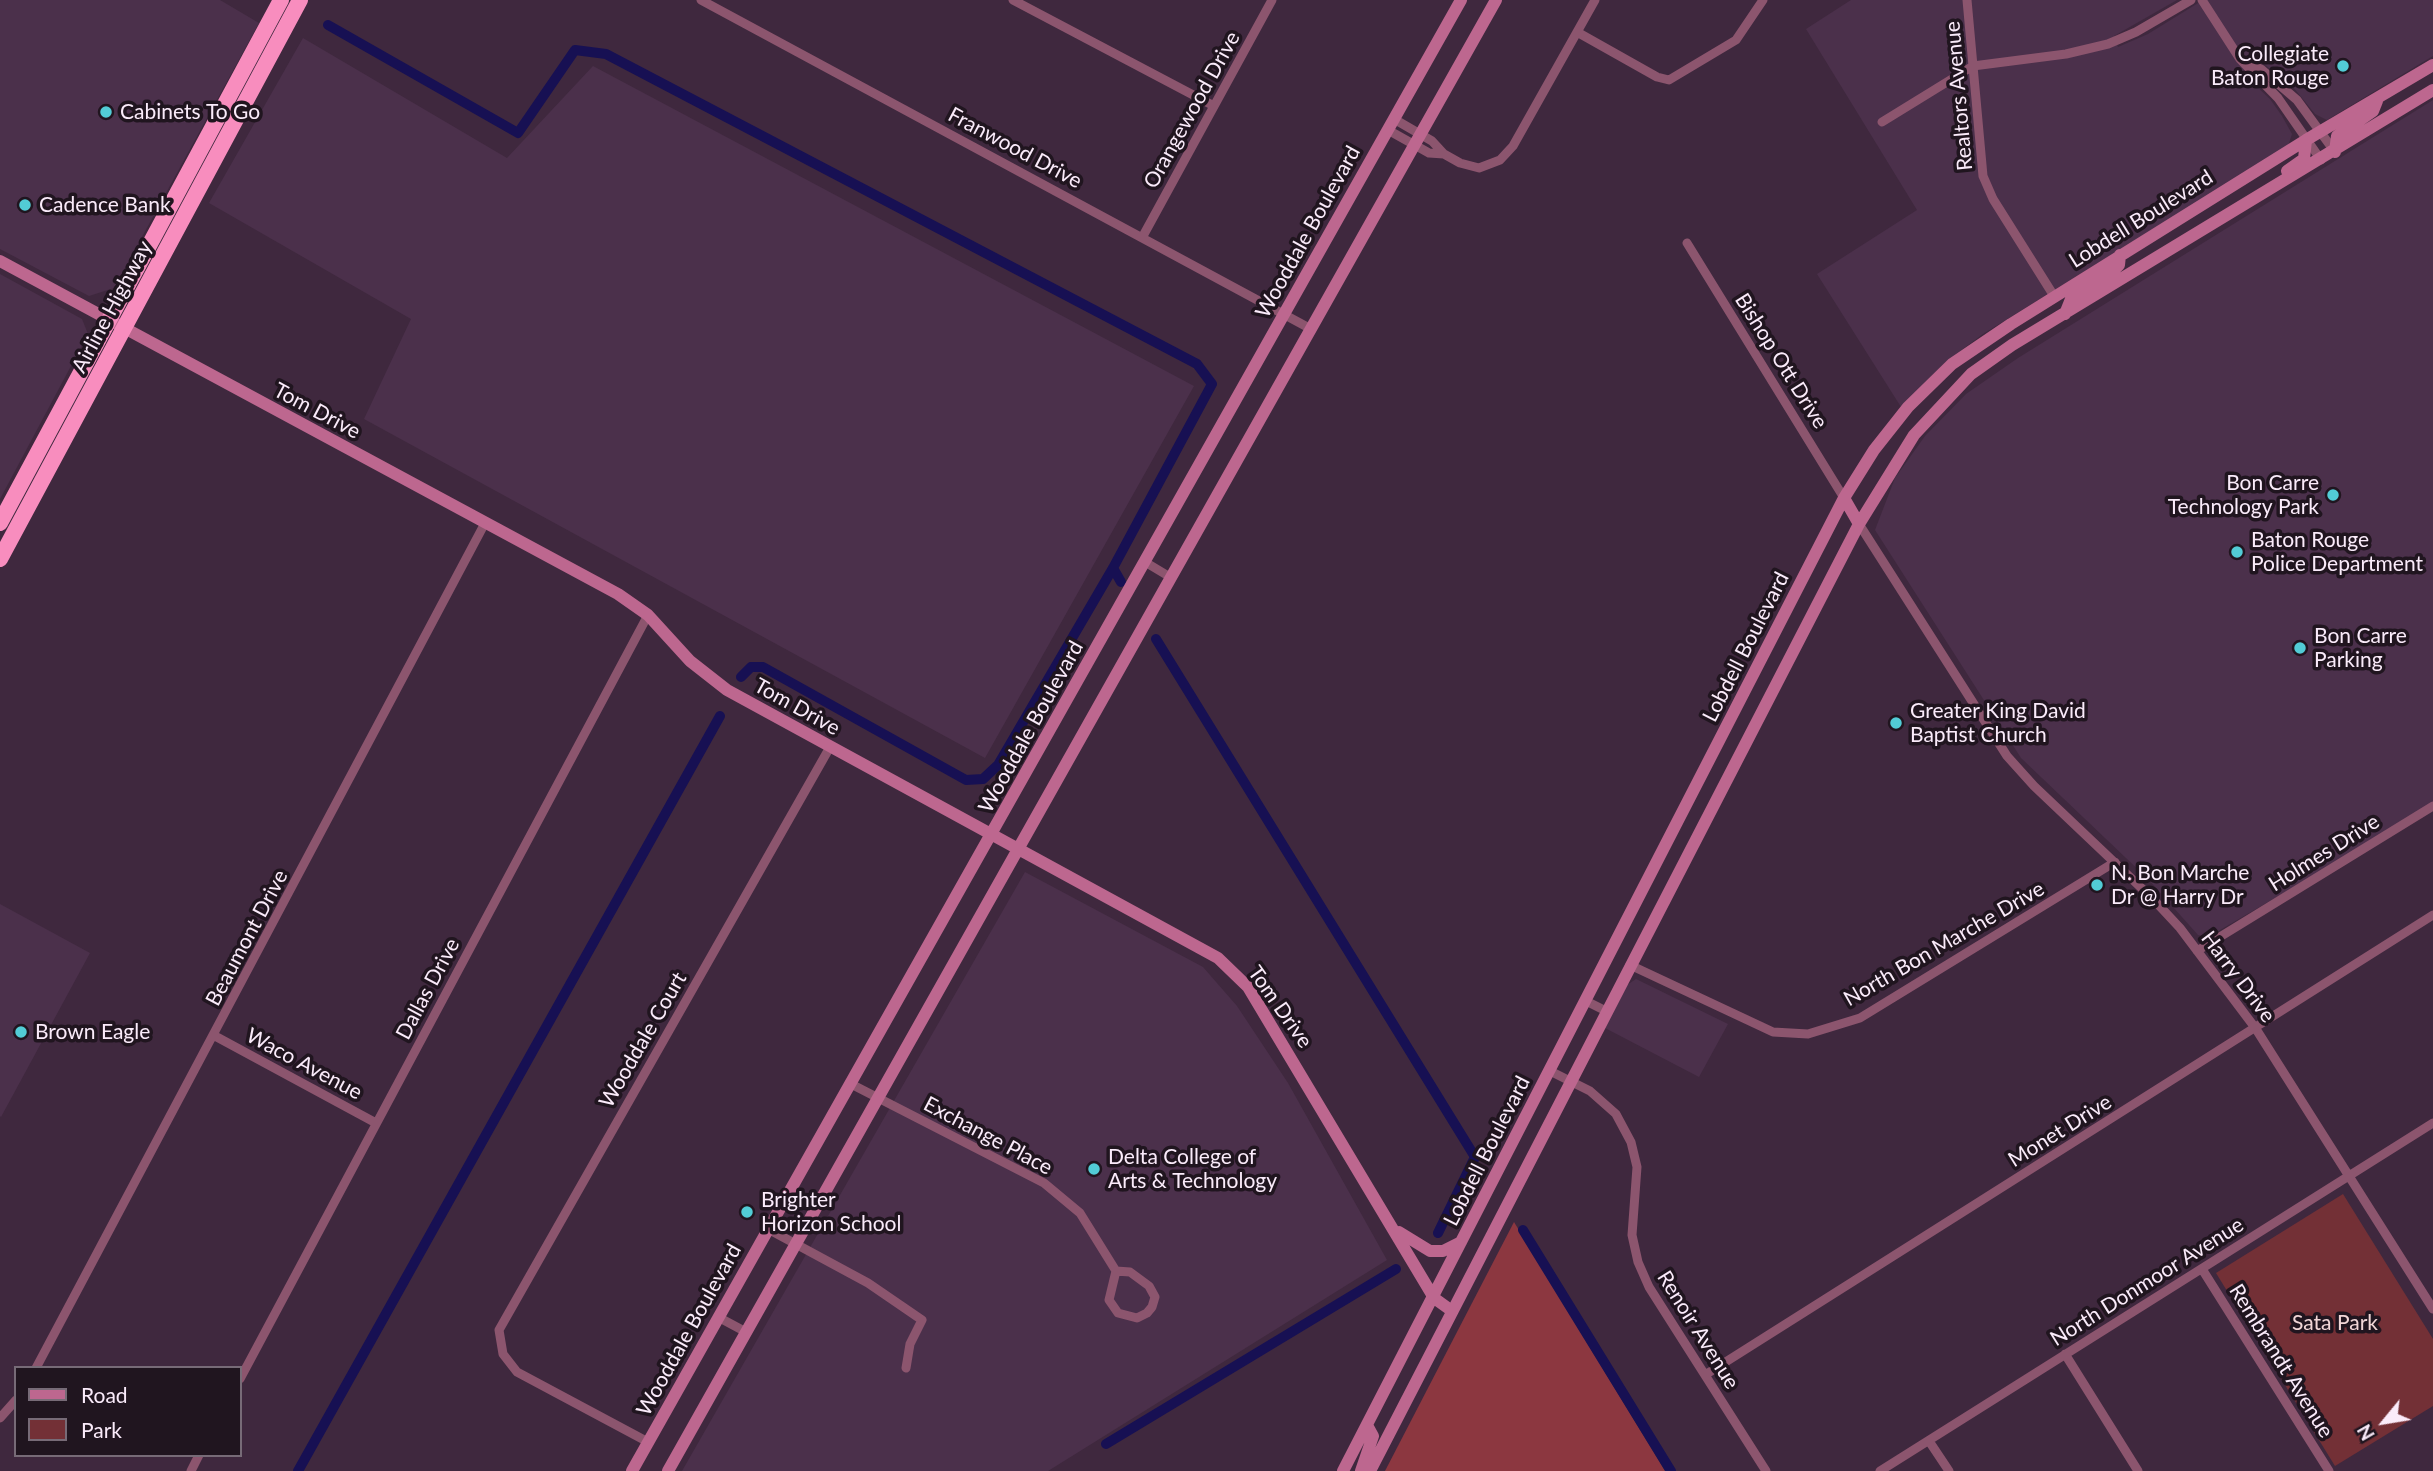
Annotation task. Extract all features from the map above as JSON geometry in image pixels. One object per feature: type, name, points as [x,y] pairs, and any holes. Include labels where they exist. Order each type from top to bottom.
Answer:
[{"type":"highway","name":"Airline Highway","points":[[0,559],[9,517],[108,321],[281,0]]},
{"type":"highway","points":[[218,117],[258,62],[272,53],[272,33],[289,0]]},
{"type":"highway","name":"Airline Highway","points":[[9,517],[124,329],[300,0]]},
{"type":"street","name":"Franwood Drive","points":[[701,0],[1143,236],[1311,329]]},
{"type":"street","points":[[1013,0],[1214,106]]},
{"type":"street","name":"Orangewood Drive","points":[[1143,236],[1272,0]]},
{"type":"street","name":"Wooddale Boulevard","points":[[632,1471],[993,835],[1461,0]]},
{"type":"street","points":[[668,1471],[1496,0]]},
{"type":"street","points":[[1391,125],[1417,140],[1429,153],[1444,154],[1479,168],[1504,158],[1595,0]]},
{"type":"street","points":[[1577,32],[1666,80],[1736,40],[1763,0]]},
{"type":"street","name":"Realtors Avenue","points":[[1967,0],[1981,164],[1987,189],[2054,296]]},
{"type":"street","points":[[1882,122],[1973,66],[2066,54],[2108,44],[2136,32],[2191,0]]},
{"type":"street","points":[[2202,0],[2240,59],[2278,97],[2321,160]]},
{"type":"street","points":[[2240,59],[2280,83],[2322,131],[2335,152]]},
{"type":"street","name":"Lobdell Boulevard","points":[[1343,1471],[1844,498],[1874,450],[1908,407],[1952,364],[2054,296],[2433,65]]},
{"type":"street","name":"Lobdell Boulevard","points":[[1370,1471],[1859,524],[1898,458],[1949,395],[1971,374],[2012,345],[2335,152],[2433,90]]},
{"type":"street","points":[[2335,152],[2337,136],[2372,111],[2378,98]]},
{"type":"street","points":[[2256,198],[2263,186],[2304,159],[2306,140]]},
{"type":"street","name":"Bishop Ott Drive","points":[[1687,243],[1844,498]]},
{"type":"street","points":[[2065,314],[2071,299],[2109,275],[2119,265],[2120,255]]},
{"type":"street","name":"Tom Drive","points":[[0,261],[618,594],[648,615],[690,661],[727,690],[1188,939],[1218,958],[1248,987],[1434,1298],[1452,1311]]},
{"type":"street","points":[[2054,296],[2065,314]]},
{"type":"street","points":[[1844,498],[1859,524]]},
{"type":"street","name":"Beaumont Drive","points":[[37,1366],[215,1036],[485,523]]},
{"type":"street","name":"Harry Drive","points":[[1859,524],[2002,748],[2034,786],[2153,899],[2197,951],[2256,1029],[2433,1309]]},
{"type":"street","points":[[1145,562],[1171,577]]},
{"type":"street","name":"Dallas Drive","points":[[242,1375],[648,615]]},
{"type":"street","points":[[1735,712],[1756,723]]},
{"type":"street","name":"Wooddale Court","points":[[648,1442],[517,1372],[503,1354],[499,1330],[830,747]]},
{"type":"street","name":"Holmes Drive","points":[[2197,951],[2433,806]]},
{"type":"street","name":"North Bon Marche Drive","points":[[1630,965],[1762,1028],[1773,1032],[1808,1034],[1860,1018],[2115,862]]},
{"type":"street","name":"Monet Drive","points":[[1705,1375],[2433,915]]},
{"type":"street","points":[[1586,1001],[1606,1012]]},
{"type":"street","name":"Waco Avenue","points":[[215,1036],[376,1123]]},
{"type":"street","name":"Renoir Avenue","points":[[1550,1071],[1590,1091],[1616,1114],[1631,1142],[1637,1167],[1632,1235],[1637,1262],[1648,1287],[1766,1471]]},
{"type":"street","name":"Exchange Place","points":[[851,1084],[1044,1183],[1080,1213],[1116,1271]]},
{"type":"street","name":"North Donmoor Avenue","points":[[1880,1471],[2433,1123]]},
{"type":"street","points":[[768,1229],[868,1283],[922,1320],[910,1344],[906,1368]]},
{"type":"street","points":[[1394,1229],[1430,1251],[1443,1251],[1461,1242]]},
{"type":"street","name":"Rembrandt Avenue","points":[[2202,1269],[2329,1471]]},
{"type":"street","points":[[1116,1271],[1130,1272],[1149,1286],[1155,1297],[1153,1307],[1147,1313],[1137,1318],[1118,1313],[1109,1300],[1116,1271]]},
{"type":"street","points":[[718,1317],[746,1332]]},
{"type":"street","points":[[2065,1354],[2138,1471]]},
{"type":"street","points":[[0,1418],[14,1402]]},
{"type":"street","points":[[1361,1471],[1373,1436],[1367,1426]]},
{"type":"street","points":[[1929,1441],[1949,1471]]},
{"type":"shaded area","points":[[0,0],[220,0],[259,23],[114,288],[89,296],[0,249]]},
{"type":"shaded area","points":[[1851,0],[2177,0],[2114,36],[2118,47],[2148,34],[2203,0],[2433,0],[2433,56],[2327,120],[2315,114],[2293,87],[2260,61],[2241,72],[2270,99],[2282,116],[2292,134],[2288,146],[1983,334],[1948,360],[1901,407],[1817,274],[1917,210],[1806,29]]},
{"type":"shaded area","points":[[303,38],[507,158],[593,66],[1194,386],[985,758],[364,419],[411,319],[209,203]]},
{"type":"shaded area","points":[[2433,100],[2433,806],[2208,937],[2198,935],[2148,879],[2021,758],[1875,530],[1895,478],[1925,436],[1966,394],[2018,358]]},
{"type":"shaded area","points":[[0,274],[82,319],[88,334],[0,499]]},
{"type":"shaded area","points":[[1025,872],[1203,967],[1237,1006],[1288,1083],[1387,1260],[1048,1471],[682,1471]]},
{"type":"shaded area","name":"Brown Eagle","points":[[0,904],[90,953],[1,1117],[0,1116]]},
{"type":"shaded area","points":[[1636,979],[1728,1024],[1699,1077],[1605,1028],[1627,985]]},
{"type":"shaded area","points":[[1514,1222],[1665,1471],[1385,1471]]},
{"type":"green space","name":"Sata Park","points":[[2343,1194],[2433,1339],[2433,1406],[2335,1466],[2216,1273]]},
{"type":"waterway","points":[[328,25],[518,133],[575,50],[606,54],[1197,364],[1212,384],[1113,568],[998,765],[983,779],[966,780],[763,667],[751,667],[741,677]]},
{"type":"waterway","points":[[1113,568],[1121,582]]},
{"type":"waterway","points":[[1156,639],[1475,1157],[1438,1233]]},
{"type":"waterway","points":[[298,1471],[720,716]]},
{"type":"waterway","points":[[1523,1230],[1671,1471]]},
{"type":"waterway","points":[[1106,1444],[1396,1269]]},
{"type":"place","name":"Collegiate Baton Rouge","points":[[2343,66]]},
{"type":"place","name":"Cabinets To Go","points":[[106,112]]},
{"type":"place","name":"Cadence Bank","points":[[25,205]]},
{"type":"place","name":"Bon Carre Technology Park","points":[[2333,495]]},
{"type":"place","name":"Baton Rouge Police Department","points":[[2237,552]]},
{"type":"place","name":"Bon Carre Parking","points":[[2300,648]]},
{"type":"place","name":"Greater King David Baptist Church","points":[[1896,723]]},
{"type":"place","name":"N. Bon Marche Dr @ Harry Dr","points":[[2097,885]]},
{"type":"place","name":"Brown Eagle","points":[[21,1032]]},
{"type":"place","name":"Delta College of Arts & Technology","points":[[1094,1169]]},
{"type":"place","name":"Brighter Horizon School","points":[[747,1212]]}]
